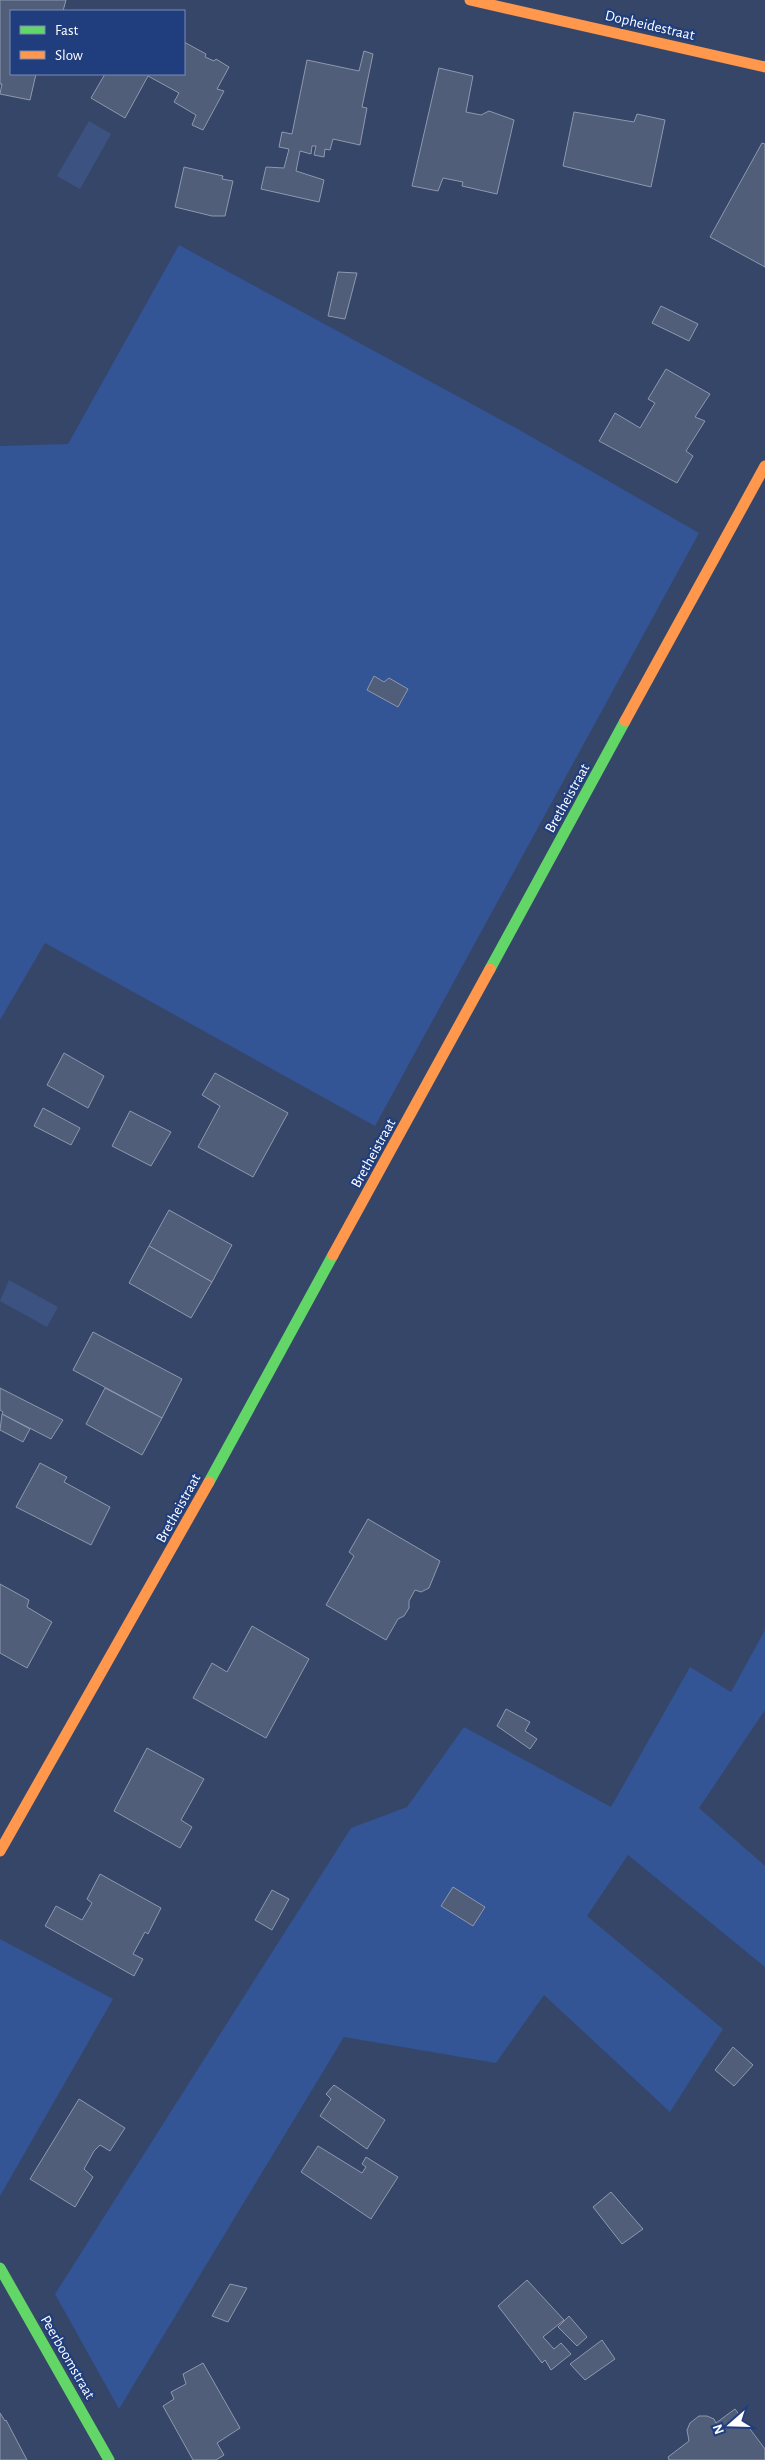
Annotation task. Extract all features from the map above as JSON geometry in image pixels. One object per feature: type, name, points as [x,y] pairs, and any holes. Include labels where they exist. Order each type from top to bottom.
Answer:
[{"type":"street","name":"Dopheidestraat","points":[[470,0],[765,66]]},
{"type":"street","name":"Bretheistraat","points":[[0,1851],[177,1540],[765,466]]},
{"type":"street","name":"Peerboomstraat","points":[[0,2268],[109,2460]]},
{"type":"shaded area","points":[[89,121],[111,134],[80,189],[57,176]]},
{"type":"shaded area","points":[[179,245],[516,428],[699,533],[375,1126],[45,943],[0,1020],[0,446],[68,444]]},
{"type":"shaded area","points":[[9,1280],[58,1307],[47,1327],[0,1301]]},
{"type":"shaded area","points":[[765,1630],[765,1710],[699,1808],[765,1866],[765,1967],[628,1855],[587,1916],[723,2029],[670,2112],[544,1995],[496,2063],[344,2037],[119,2409],[55,2294],[351,1828],[407,1807],[464,1727],[611,1807],[690,1667],[731,1692]]},
{"type":"shaded area","points":[[0,1939],[113,1999],[0,2196]]},
{"type":"building","points":[[0,0],[66,0],[63,10],[10,10],[10,75],[36,75],[30,100],[0,94],[2,84],[0,84]]},
{"type":"building","points":[[185,43],[206,54],[205,57],[214,61],[216,59],[229,67],[217,89],[224,91],[203,130],[192,125],[196,115],[174,102],[179,93],[148,76],[125,118],[91,98],[104,75],[185,75]]},
{"type":"building","points":[[364,51],[373,54],[362,107],[367,108],[360,145],[333,139],[330,150],[325,149],[324,157],[314,155],[316,146],[312,146],[311,154],[300,151],[296,171],[324,180],[319,202],[261,189],[266,167],[284,168],[289,149],[279,147],[282,132],[292,134],[307,60],[359,71]]},
{"type":"building","points":[[439,68],[473,76],[466,112],[481,115],[489,111],[514,120],[497,194],[462,186],[463,182],[443,178],[438,191],[412,186]]},
{"type":"building","points":[[574,112],[634,122],[637,114],[665,120],[651,187],[563,166]]},
{"type":"building","points":[[762,143],[765,144],[765,267],[710,237]]},
{"type":"building","points":[[184,167],[223,176],[222,179],[233,181],[225,216],[212,216],[175,207]]},
{"type":"building","points":[[338,272],[357,273],[345,319],[328,316]]},
{"type":"building","points":[[661,306],[698,324],[689,341],[652,323]]},
{"type":"building","points":[[666,369],[710,394],[695,417],[705,421],[686,451],[693,456],[677,483],[599,441],[615,413],[640,428],[655,403],[648,399]]},
{"type":"building","points":[[374,676],[384,682],[389,678],[408,689],[398,707],[367,690]]},
{"type":"building","points":[[64,1053],[104,1076],[88,1108],[47,1085]]},
{"type":"building","points":[[215,1073],[288,1113],[253,1177],[198,1147],[220,1106],[202,1095]]},
{"type":"building","points":[[43,1108],[80,1128],[71,1145],[34,1126]]},
{"type":"building","points":[[130,1111],[171,1132],[151,1166],[112,1146]]},
{"type":"building","points":[[169,1210],[232,1245],[212,1282],[149,1246]]},
{"type":"building","points":[[149,1246],[212,1282],[191,1318],[129,1283]]},
{"type":"building","points":[[93,1332],[182,1379],[162,1418],[73,1370]]},
{"type":"building","points":[[0,1388],[63,1420],[51,1439],[2,1414],[3,1412],[0,1410]]},
{"type":"building","points":[[105,1388],[162,1418],[142,1455],[86,1424]]},
{"type":"building","points":[[2,1414],[30,1429],[23,1442],[0,1430]]},
{"type":"building","points":[[40,1463],[67,1477],[64,1482],[110,1507],[91,1545],[16,1507]]},
{"type":"building","points":[[368,1519],[440,1561],[429,1588],[421,1592],[415,1590],[409,1601],[409,1608],[404,1616],[398,1619],[386,1640],[326,1605],[354,1556],[349,1552]]},
{"type":"building","points":[[0,1584],[29,1600],[27,1607],[52,1622],[27,1668],[0,1653]]},
{"type":"building","points":[[252,1626],[309,1659],[266,1738],[193,1698],[212,1663],[227,1672]]},
{"type":"building","points":[[506,1709],[530,1722],[525,1731],[537,1739],[530,1749],[497,1726]]},
{"type":"building","points":[[147,1748],[204,1779],[181,1820],[192,1827],[180,1848],[114,1811]]},
{"type":"building","points":[[100,1874],[161,1908],[148,1934],[145,1932],[133,1954],[143,1959],[134,1976],[45,1926],[56,1906],[82,1920],[92,1903],[87,1899]]},
{"type":"building","points":[[453,1887],[485,1907],[473,1926],[441,1906]]},
{"type":"building","points":[[272,1890],[289,1899],[272,1930],[255,1920]]},
{"type":"building","points":[[733,2047],[753,2065],[734,2086],[715,2070]]},
{"type":"building","points":[[334,2085],[385,2120],[367,2149],[320,2116],[331,2099],[326,2094]]},
{"type":"building","points":[[79,2099],[125,2128],[110,2151],[100,2145],[94,2151],[84,2169],[93,2177],[75,2207],[30,2179]]},
{"type":"building","points":[[318,2146],[362,2173],[366,2167],[362,2164],[366,2157],[398,2177],[371,2219],[301,2172]]},
{"type":"building","points":[[611,2192],[643,2229],[622,2244],[593,2207]]},
{"type":"building","points":[[527,2280],[564,2320],[543,2337],[554,2349],[561,2343],[571,2354],[551,2370],[545,2360],[542,2363],[498,2306]]},
{"type":"building","points":[[230,2284],[247,2288],[228,2322],[212,2316]]},
{"type":"building","points":[[569,2316],[587,2337],[577,2346],[558,2327]]},
{"type":"building","points":[[602,2340],[615,2359],[585,2380],[570,2364]]},
{"type":"building","points":[[203,2363],[240,2428],[217,2443],[224,2455],[216,2460],[193,2460],[163,2406],[174,2399],[171,2392],[186,2384],[183,2374]]},
{"type":"building","points":[[735,2409],[765,2449],[765,2460],[669,2460],[668,2457],[689,2441],[687,2430],[690,2423],[699,2416],[707,2416],[714,2419],[716,2423]]},
{"type":"building","points":[[0,2413],[6,2420],[27,2460],[0,2460]]},
{"type":"traffic: fast","points":[[490,969],[625,721]]},
{"type":"traffic: fast","points":[[209,1482],[333,1255]]},
{"type":"traffic: fast","points":[[0,2268],[109,2460]]},
{"type":"traffic: slow","points":[[470,0],[765,67]]},
{"type":"traffic: slow","points":[[625,721],[765,466]]},
{"type":"traffic: slow","points":[[333,1255],[490,969]]},
{"type":"traffic: slow","points":[[0,1851],[209,1482]]}]
